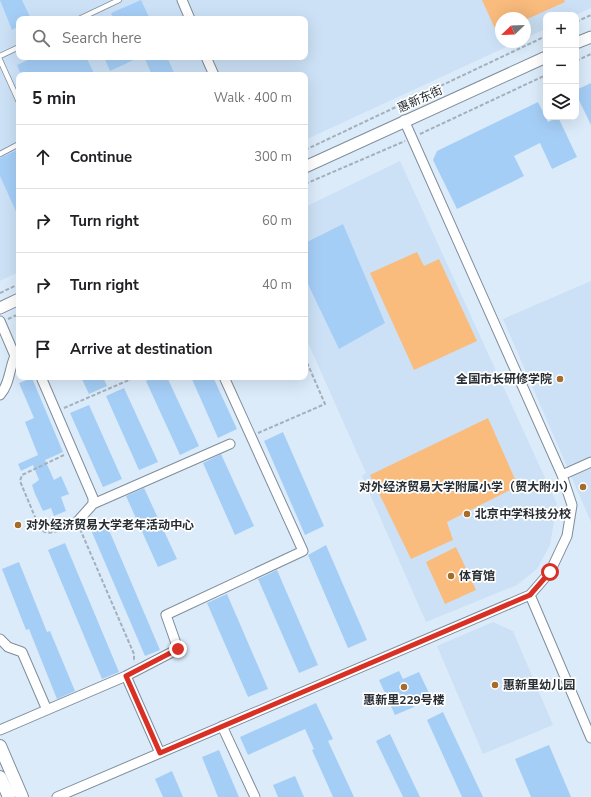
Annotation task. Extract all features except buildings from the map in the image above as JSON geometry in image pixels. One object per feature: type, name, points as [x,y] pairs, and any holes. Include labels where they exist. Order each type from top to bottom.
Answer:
[{"type":"main road","points":[[0,746],[22,797]]},
{"type":"main road","points":[[0,777],[9,797]]},
{"type":"street","points":[[182,0],[189,16]]},
{"type":"street","points":[[579,43],[591,37]]},
{"type":"street","name":"惠新东街","points":[[308,165],[543,58]]},
{"type":"street","points":[[207,60],[213,72]]},
{"type":"street","points":[[57,797],[530,595],[550,572],[567,536],[572,505],[562,475],[404,120]]},
{"type":"street","points":[[0,308],[16,300]]},
{"type":"street","points":[[0,321],[16,354]]},
{"type":"street","points":[[0,395],[6,388],[10,367],[16,358]]},
{"type":"street","points":[[42,380],[93,498],[93,504]]},
{"type":"street","points":[[0,730],[126,676],[178,649],[166,615],[303,551],[225,380]]},
{"type":"street","points":[[77,522],[93,504],[230,444]]},
{"type":"street","points":[[562,475],[591,462]]},
{"type":"street","points":[[530,595],[591,738]]},
{"type":"street","points":[[0,639],[8,648],[22,652],[47,710]]},
{"type":"street","points":[[126,676],[160,753]]},
{"type":"street","points":[[222,726],[255,797]]},
{"type":"lane","points":[[85,16],[119,0]]},
{"type":"lane","points":[[0,56],[16,49]]},
{"type":"lane","points":[[0,60],[16,95]]},
{"type":"lane","points":[[0,154],[16,146]]},
{"type":"path","points":[[579,21],[591,15]]},
{"type":"path","points":[[308,149],[543,37]]},
{"type":"path","points":[[579,60],[591,54]]},
{"type":"path","points":[[308,183],[412,138],[543,76]]},
{"type":"path","points":[[0,293],[16,285]]},
{"type":"path","points":[[250,436],[325,404],[308,365]]},
{"type":"path","points":[[56,412],[129,380]]},
{"type":"path","points":[[71,446],[65,454],[22,475],[20,481],[40,529],[50,534],[77,522],[134,654],[132,670],[126,676]]},
{"type":"shaded area","points":[[0,0],[591,0],[591,8],[579,14],[579,12],[543,12],[543,30],[531,35],[531,12],[495,12],[495,48],[504,48],[308,139],[308,72],[16,72],[16,273],[0,281]]},
{"type":"shaded area","points":[[482,0],[564,0],[565,2],[531,17],[531,12],[495,12],[495,29]]},
{"type":"shaded area","points":[[400,161],[557,504],[550,545],[537,569],[517,585],[426,622],[362,476],[366,473],[308,343],[308,206]]},
{"type":"shaded area","points":[[417,252],[424,266],[439,259],[477,341],[414,370],[370,273]]},
{"type":"shaded area","name":"全国市长研修学院","points":[[591,281],[591,522],[503,319]]},
{"type":"shaded area","points":[[488,418],[518,486],[447,522],[453,540],[411,559],[370,475]]},
{"type":"shaded area","name":"体育馆","points":[[456,547],[476,590],[445,604],[426,562]]},
{"type":"shaded area","name":"惠新里幼儿园","points":[[493,622],[513,631],[553,725],[483,754],[437,646]]},
{"type":"place","name":"全国市长研修学院","points":[[560,379]]},
{"type":"place","name":"对外经济贸易大学附属小学（贸大附小）","points":[[583,487]]},
{"type":"place","name":"北京中学科技分校","points":[[467,514]]},
{"type":"place","name":"对外经济贸易大学老年活动中心","points":[[18,525]]},
{"type":"place","name":"体育馆","points":[[451,576]]},
{"type":"place","name":"惠新里幼儿园","points":[[495,685]]},
{"type":"place","name":"惠新里229号楼","points":[[404,687]]},
{"type":"route","points":[[178,649],[126,676],[160,753],[530,595],[550,572]]}]
